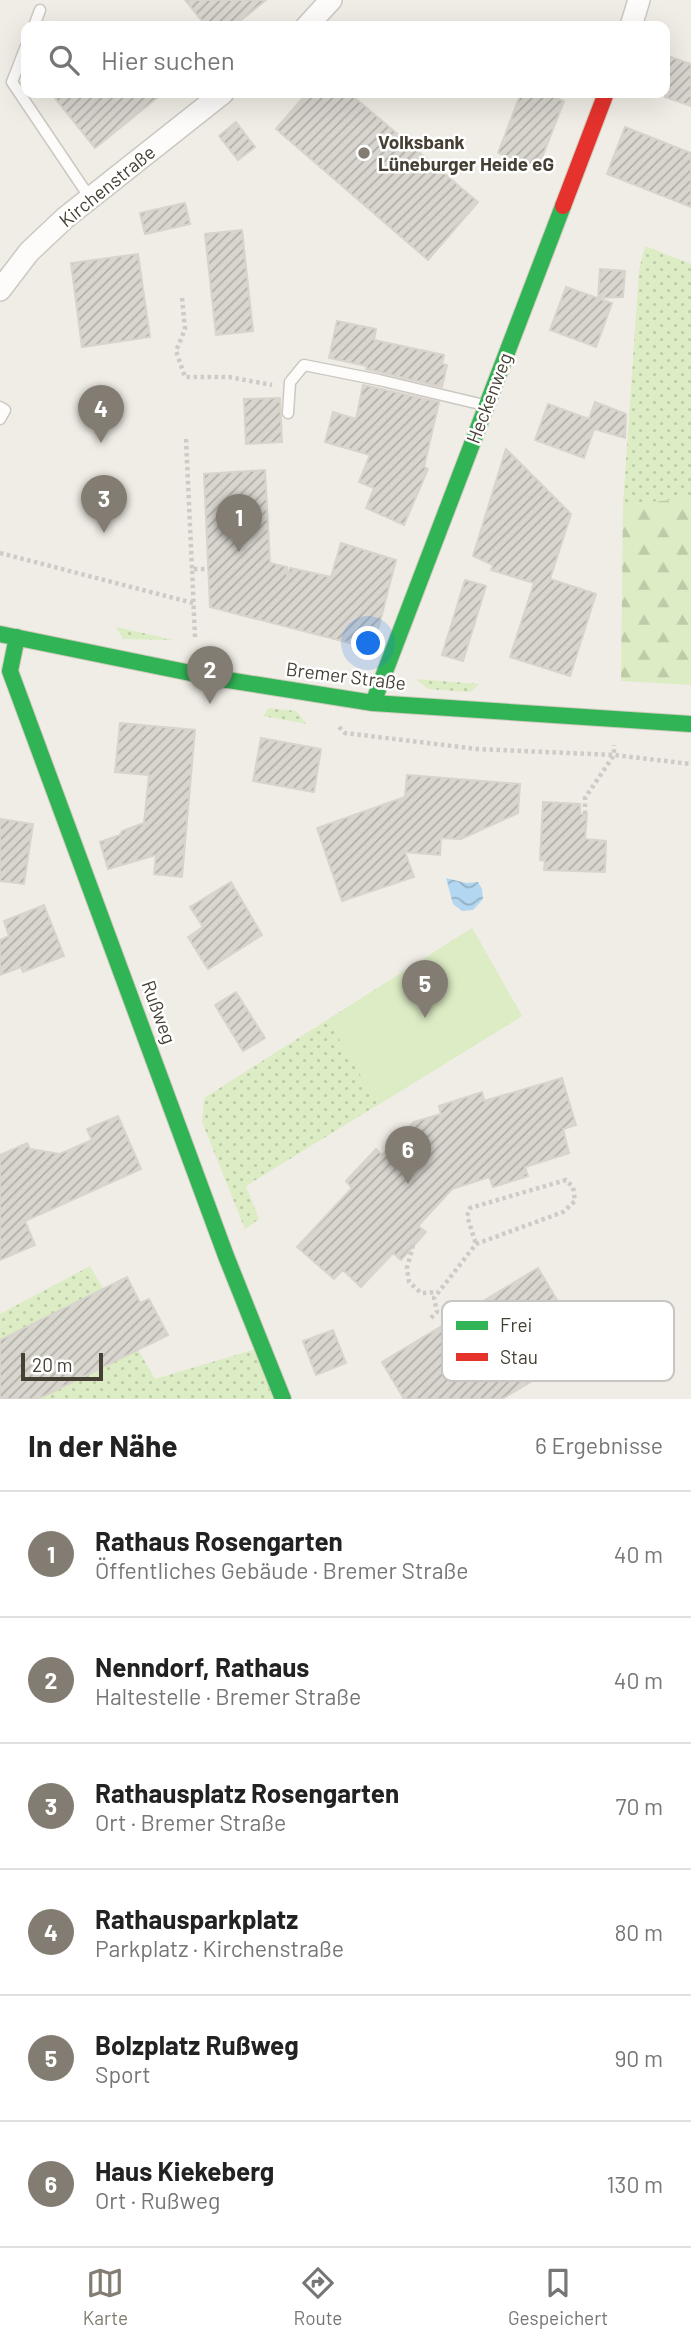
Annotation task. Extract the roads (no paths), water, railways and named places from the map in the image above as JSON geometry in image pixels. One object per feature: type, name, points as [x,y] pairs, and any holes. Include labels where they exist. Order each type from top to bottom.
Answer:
[{"type":"street","points":[[312,21],[331,0]]},
{"type":"street","points":[[633,21],[639,0]]},
{"type":"street","name":"Kirchenstraße","points":[[3,280],[29,252],[90,198],[217,98]]},
{"type":"street","name":"Heckenweg","points":[[373,704],[604,98]]},
{"type":"street","name":"Bremer Straße","points":[[8,636],[215,678],[373,704],[691,724]]},
{"type":"street","name":"Rußweg","points":[[8,636],[10,671],[217,1232],[283,1399]]},
{"type":"lane","points":[[36,21],[40,10]]},
{"type":"lane","points":[[12,82],[21,59]]},
{"type":"lane","points":[[0,81],[12,82]]},
{"type":"lane","points":[[12,82],[21,95]]},
{"type":"lane","points":[[23,98],[90,198]]},
{"type":"lane","points":[[288,413],[290,382],[304,365],[486,405]]},
{"type":"lane","points":[[0,407],[5,410],[0,419]]},
{"type":"water","points":[[446,878],[466,883],[478,882],[483,899],[473,910],[462,911],[453,904]]},
{"type":"place","name":"Volksbank Lüneburger Heide eG","points":[[364,153]]},
{"type":"place","name":"Rathausparkplatz","points":[[101,443]]},
{"type":"place","name":"Rathausplatz Rosengarten","points":[[104,533]]},
{"type":"place","name":"Rathaus Rosengarten","points":[[239,552]]},
{"type":"place","name":"Nenndorf, Rathaus","points":[[210,704]]},
{"type":"place","name":"Bolzplatz Rußweg","points":[[425,1018]]},
{"type":"place","name":"Haus Kiekeberg","points":[[408,1184]]}]
